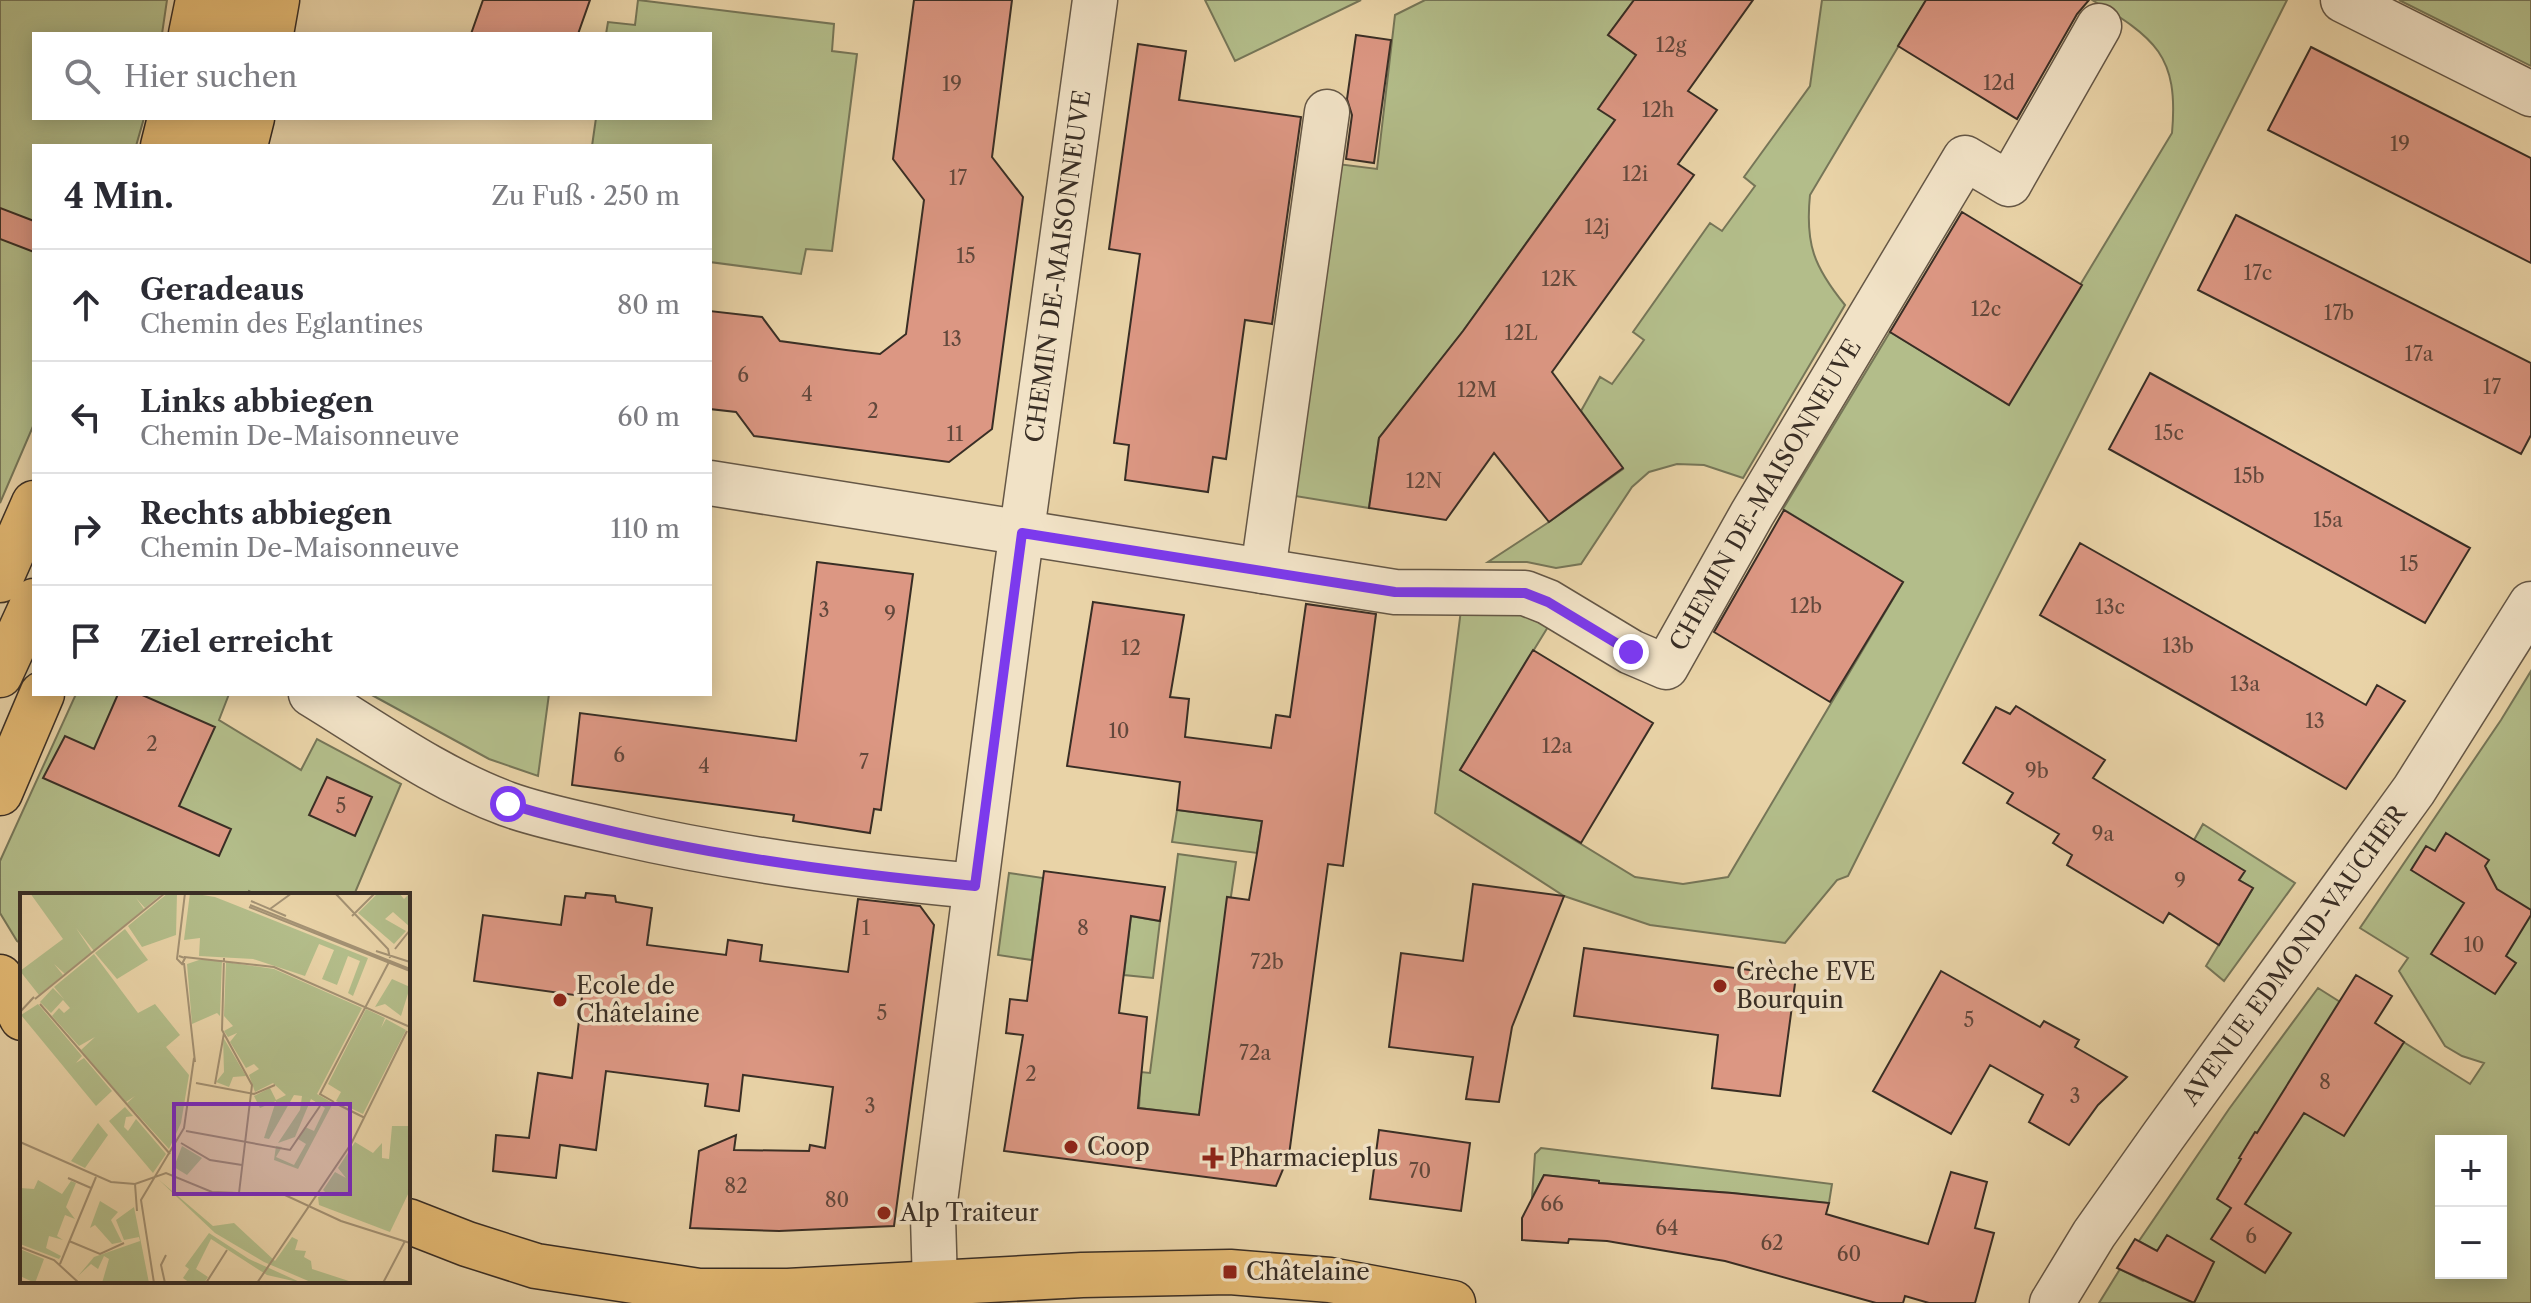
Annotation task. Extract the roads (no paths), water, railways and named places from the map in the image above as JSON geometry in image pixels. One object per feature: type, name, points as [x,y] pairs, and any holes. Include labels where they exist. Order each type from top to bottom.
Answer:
[{"type":"main road","points":[[191,32],[198,0]]},
{"type":"main road","points":[[230,32],[237,0]]},
{"type":"main road","points":[[271,32],[277,0]]},
{"type":"main road","points":[[164,144],[170,120]]},
{"type":"main road","points":[[206,144],[212,120]]},
{"type":"main road","points":[[246,144],[252,120]]},
{"type":"main road","points":[[0,580],[32,508]]},
{"type":"main road","points":[[0,675],[32,605]]},
{"type":"main road","points":[[0,793],[41,696]]},
{"type":"main road","points":[[0,977],[20,1014]]},
{"type":"main road","points":[[0,1028],[20,1036]]},
{"type":"main road","points":[[410,1222],[536,1266],[699,1291],[788,1291],[1154,1272],[1230,1272],[1330,1280],[1453,1303]]},
{"type":"street","name":"CHEMIN DE-MAISONNEUVE","points":[[935,1284],[933,1217],[1095,0]]},
{"type":"street","points":[[2343,0],[2531,94]]},
{"type":"street","name":"CHEMIN DE-MAISONNEUVE","points":[[1022,533],[1395,592],[1525,593],[1548,602],[1631,652],[1666,667],[1752,514],[1965,158],[2009,184],[2099,26]]},
{"type":"street","points":[[1263,571],[1327,112]]},
{"type":"street","points":[[712,483],[1022,533]]},
{"type":"street","name":"AVENUE EDMOND-VAUCHER","points":[[2052,1303],[2094,1234],[2155,1147],[2414,790],[2531,604]]},
{"type":"street","points":[[314,696],[448,778],[508,804],[554,818],[797,867],[975,886]]},
{"type":"place","name":"Crèche EVE Bourquin","points":[[1720,986]]},
{"type":"place","name":"Ecole de Châtelaine","points":[[560,1000]]},
{"type":"place","name":"Coop","points":[[1071,1147]]},
{"type":"place","name":"Pharmacieplus","points":[[1213,1158]]},
{"type":"place","name":"Alp Traiteur","points":[[884,1213]]},
{"type":"place","name":"Châtelaine","points":[[1230,1272]]}]
